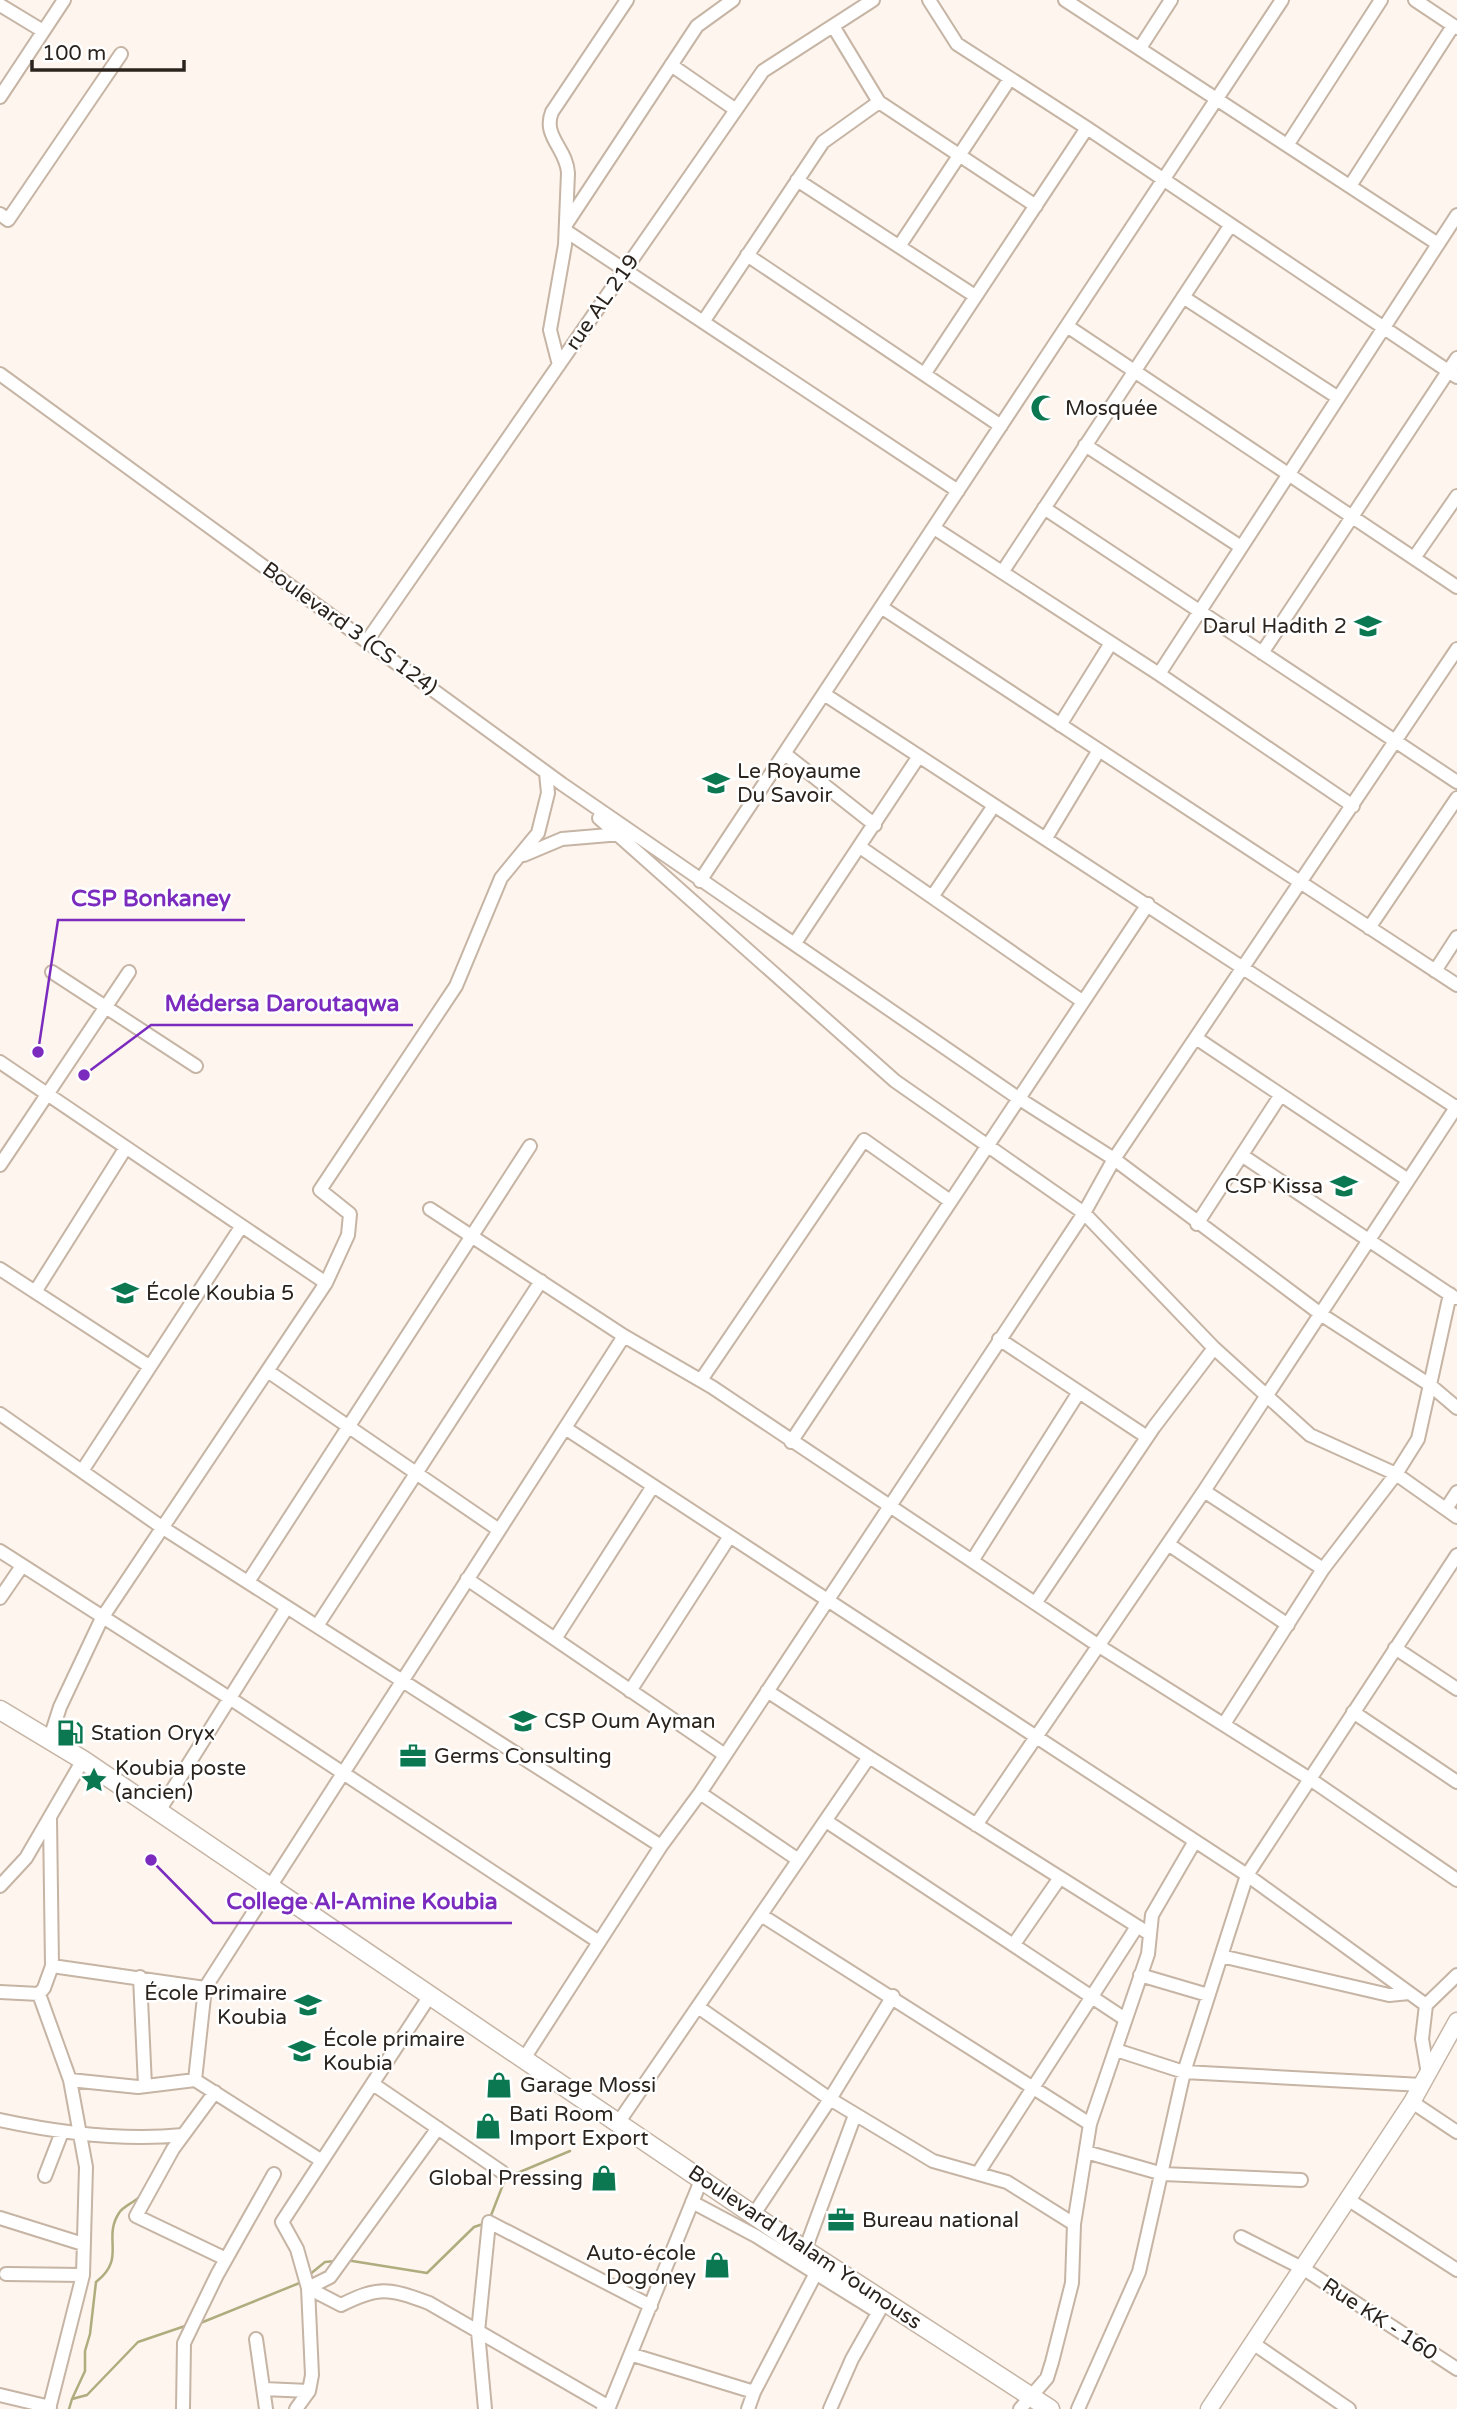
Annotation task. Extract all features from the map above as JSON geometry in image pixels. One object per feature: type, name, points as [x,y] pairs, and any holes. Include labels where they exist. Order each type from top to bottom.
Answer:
[{"type":"main road","name":"Boulevard Malam Younouss","points":[[0,1710],[50,1738],[525,2057],[754,2214],[882,2307],[1025,2403],[1050,2409]]},
{"type":"street","points":[[0,97],[64,0]]},
{"type":"street","points":[[559,365],[550,330],[566,227],[568,164],[551,135],[548,123],[552,112],[627,0]]},
{"type":"street","points":[[566,227],[701,20],[733,0]]},
{"type":"street","name":"rue AL 219","points":[[367,641],[763,71],[873,0]]},
{"type":"street","points":[[929,0],[957,44],[1164,179],[1452,374]]},
{"type":"street","points":[[1065,0],[1438,244]]},
{"type":"street","points":[[1140,48],[1171,0]]},
{"type":"street","points":[[700,881],[1282,0]]},
{"type":"street","points":[[1288,144],[1381,0]]},
{"type":"street","points":[[1350,186],[1455,27],[1415,0]]},
{"type":"street","points":[[0,5],[44,31]]},
{"type":"street","points":[[833,26],[879,102],[1036,206]]},
{"type":"street","points":[[0,214],[8,220],[121,54]]},
{"type":"street","points":[[671,65],[736,110]]},
{"type":"street","points":[[900,245],[1009,80]]},
{"type":"street","points":[[703,322],[828,137],[879,102]]},
{"type":"street","points":[[925,373],[1087,128]]},
{"type":"street","points":[[797,180],[975,296]]},
{"type":"street","points":[[1159,674],[1457,215]]},
{"type":"street","points":[[1003,571],[1230,226]]},
{"type":"street","points":[[566,227],[625,270],[958,491]]},
{"type":"street","points":[[747,255],[1001,426]]},
{"type":"street","points":[[1183,297],[1337,397]]},
{"type":"street","points":[[1067,326],[1133,373],[1457,587]]},
{"type":"street","points":[[1262,653],[1350,516],[1452,374],[1457,358]]},
{"type":"street","name":"Boulevard 3 (CS 124)","points":[[0,374],[546,773],[1018,1098],[1114,1159],[1197,1224],[1322,1315],[1430,1385],[1457,1408]]},
{"type":"street","points":[[1086,445],[1241,547]]},
{"type":"street","points":[[1414,558],[1457,496]]},
{"type":"street","points":[[1044,508],[1457,782]]},
{"type":"street","points":[[934,528],[1159,674],[1353,806]]},
{"type":"street","points":[[881,607],[1457,985]]},
{"type":"street","points":[[1060,725],[1111,643]]},
{"type":"street","points":[[525,2057],[661,1846],[701,1793],[1084,1213],[1114,1159],[1245,968],[1457,649]]},
{"type":"street","points":[[824,694],[993,807],[1046,838],[1457,1107],[1204,1492],[976,1825]]},
{"type":"street","points":[[1046,838],[1099,750]]},
{"type":"street","points":[[785,754],[875,825]]},
{"type":"street","points":[[795,943],[919,756]]},
{"type":"street","points":[[50,1738],[60,1707],[102,1618],[326,1283],[348,1235],[350,1214],[320,1190],[456,986],[501,877],[538,833],[545,814],[546,773]]},
{"type":"street","points":[[562,784],[895,1081],[1084,1213],[1214,1348],[1310,1435],[1396,1474],[1452,1513],[1457,1492]]},
{"type":"street","points":[[1369,928],[1457,798]]},
{"type":"street","points":[[932,897],[993,807]]},
{"type":"street","points":[[518,859],[562,839],[634,834]]},
{"type":"street","points":[[860,847],[1083,1001]]},
{"type":"street","points":[[792,1442],[986,1145],[1148,904]]},
{"type":"street","points":[[1435,971],[1457,937]]},
{"type":"street","points":[[52,972],[195,1066]]},
{"type":"street","points":[[0,1165],[129,972]]},
{"type":"street","points":[[1196,1038],[1408,1180]]},
{"type":"street","points":[[0,1062],[326,1283]]},
{"type":"street","points":[[1197,1224],[1280,1096]]},
{"type":"street","points":[[701,1380],[864,1140],[950,1201]]},
{"type":"street","points":[[248,1582],[530,1146]]},
{"type":"street","points":[[35,1292],[125,1149]]},
{"type":"street","points":[[1224,1724],[1323,1569],[1396,1474],[1418,1439],[1453,1297],[1243,1156]]},
{"type":"street","points":[[430,1209],[624,1336],[701,1380],[1099,1646],[1310,1779],[1457,1880]]},
{"type":"street","points":[[82,1471],[240,1227]]},
{"type":"street","points":[[0,1269],[149,1366]]},
{"type":"street","points":[[317,1626],[541,1282]]},
{"type":"street","points":[[195,2080],[205,1988],[624,1336]]},
{"type":"street","points":[[999,1339],[1147,1437]]},
{"type":"street","points":[[1036,1602],[1147,1437],[1214,1348]]},
{"type":"street","points":[[269,1372],[415,1475],[499,1530]]},
{"type":"street","points":[[972,1560],[1079,1392]]},
{"type":"street","points":[[0,1414],[163,1528],[661,1846]]},
{"type":"street","points":[[565,1428],[1247,1875],[1426,2005]]},
{"type":"street","points":[[555,1639],[653,1486]]},
{"type":"street","points":[[1204,1492],[1323,1569]]},
{"type":"street","points":[[630,1691],[730,1536]]},
{"type":"street","points":[[1168,1544],[1288,1625]]},
{"type":"street","points":[[0,1550],[599,1942]]},
{"type":"street","points":[[1078,2409],[1139,2272],[1184,2073],[1247,1875],[1457,1555]]},
{"type":"street","points":[[0,1598],[22,1566]]},
{"type":"street","points":[[467,1579],[724,1755]]},
{"type":"street","points":[[159,1811],[287,1607]]},
{"type":"street","points":[[1395,1648],[1457,1689]]},
{"type":"street","points":[[767,1691],[1142,1930],[1148,1954],[1090,2124],[1074,2224],[1072,2283],[1047,2378],[1025,2403]]},
{"type":"street","points":[[1353,1712],[1457,1783]]},
{"type":"street","points":[[618,2123],[869,1757]]},
{"type":"street","points":[[0,1886],[26,1858],[83,1760]]},
{"type":"street","points":[[701,1793],[797,1859]]},
{"type":"street","points":[[39,1994],[52,1966],[50,1818]]},
{"type":"street","points":[[826,1821],[1125,2019]]},
{"type":"street","points":[[978,2173],[1092,1997],[1152,1915],[1195,1841]]},
{"type":"street","points":[[1014,1944],[1059,1879]]},
{"type":"street","points":[[761,1915],[893,1996],[1090,2124]]},
{"type":"street","points":[[1221,1956],[1389,1995],[1409,1993]]},
{"type":"street","points":[[52,1966],[205,1988]]},
{"type":"street","points":[[1140,1975],[1208,1995]]},
{"type":"street","points":[[1425,2079],[1422,2039],[1426,2005],[1457,1975]]},
{"type":"street","points":[[140,1977],[145,2086]]},
{"type":"street","points":[[0,1992],[39,1994]]},
{"type":"street","points":[[0,2395],[49,2408],[83,2275],[86,2167],[70,2080],[39,1994]]},
{"type":"street","points":[[296,2409],[309,2391],[312,2375],[308,2288],[297,2249],[282,2222],[431,1994]]},
{"type":"street","points":[[754,2214],[830,2099],[893,1996]]},
{"type":"street","points":[[698,2007],[830,2099],[933,2161],[1007,2182],[1074,2224]]},
{"type":"street","points":[[1209,2409],[1412,2102],[1457,2021]]},
{"type":"street","points":[[1116,2050],[1184,2073],[1425,2079]]},
{"type":"street","points":[[70,2080],[145,2086],[195,2080],[322,2161]]},
{"type":"street","points":[[373,2084],[502,2172]]},
{"type":"street","points":[[215,2092],[183,2135],[136,2216],[226,2259]]},
{"type":"street","points":[[1412,2102],[1457,2132]]},
{"type":"street","points":[[805,2250],[855,2115]]},
{"type":"street","points":[[0,2120],[62,2132],[80,2131],[140,2139],[183,2135]]},
{"type":"street","points":[[308,2288],[330,2277],[438,2128]]},
{"type":"street","points":[[45,2176],[62,2132]]},
{"type":"street","points":[[1086,2152],[1163,2174],[1301,2180]]},
{"type":"street","points":[[183,2409],[184,2343],[226,2259],[274,2174]]},
{"type":"street","points":[[308,2288],[341,2305],[374,2290],[404,2294],[429,2303],[606,2408],[633,2355],[702,2178]]},
{"type":"street","points":[[1349,2200],[1457,2270]]},
{"type":"street","points":[[692,2202],[816,2273],[882,2307],[830,2409]]},
{"type":"street","points":[[0,2218],[83,2244]]},
{"type":"street","points":[[485,2409],[478,2332],[489,2222],[651,2306]]},
{"type":"street","name":"Rue KK - 160","points":[[1241,2237],[1304,2269],[1457,2369]]},
{"type":"street","points":[[748,2409],[754,2392],[816,2273]]},
{"type":"street","points":[[6,2274],[83,2275]]},
{"type":"street","points":[[256,2339],[266,2409]]},
{"type":"street","points":[[1254,2344],[1349,2409]]},
{"type":"street","points":[[633,2355],[754,2392]]},
{"type":"street","points":[[264,2389],[309,2391]]},
{"type":"waterway","points":[[490,2218],[504,2182],[515,2174],[570,2151]]},
{"type":"waterway","points":[[72,2399],[85,2371],[85,2351],[90,2334],[96,2282],[110,2265],[114,2222],[121,2211],[140,2196]]},
{"type":"waterway","points":[[346,2260],[427,2273],[474,2227],[483,2224]]},
{"type":"waterway","points":[[309,2275],[325,2262],[336,2261]]},
{"type":"waterway","points":[[198,2324],[302,2282]]},
{"type":"waterway","points":[[69,2409],[72,2399],[87,2395],[138,2342],[188,2325]]},
{"type":"place","name":"Mosquée","points":[[1044,408]]},
{"type":"place","name":"Darul Hadith 2","points":[[1368,626]]},
{"type":"place","name":"Le Royaume Du Savoir","points":[[716,783]]},
{"type":"place","name":"CSP Bonkaney","points":[[38,1052]]},
{"type":"place","name":"Médersa Daroutaqwa","points":[[84,1075]]},
{"type":"place","name":"CSP Kissa","points":[[1344,1186]]},
{"type":"place","name":"École Koubia 5","points":[[125,1293]]},
{"type":"place","name":"CSP Oum Ayman","points":[[523,1721]]},
{"type":"place","name":"Station Oryx","points":[[70,1733]]},
{"type":"place","name":"Germs Consulting","points":[[413,1756]]},
{"type":"place","name":"Koubia poste (ancien)","points":[[94,1780]]},
{"type":"place","name":"College Al-Amine Koubia","points":[[151,1860]]},
{"type":"place","name":"École Primaire Koubia","points":[[308,2005]]},
{"type":"place","name":"École primaire Koubia","points":[[302,2051]]},
{"type":"place","name":"Garage Mossi","points":[[499,2085]]},
{"type":"place","name":"Bati Room Import Export","points":[[488,2126]]},
{"type":"place","name":"Global Pressing","points":[[604,2178]]},
{"type":"place","name":"Bureau national","points":[[841,2220]]},
{"type":"place","name":"Auto-école Dogoney","points":[[717,2265]]}]
